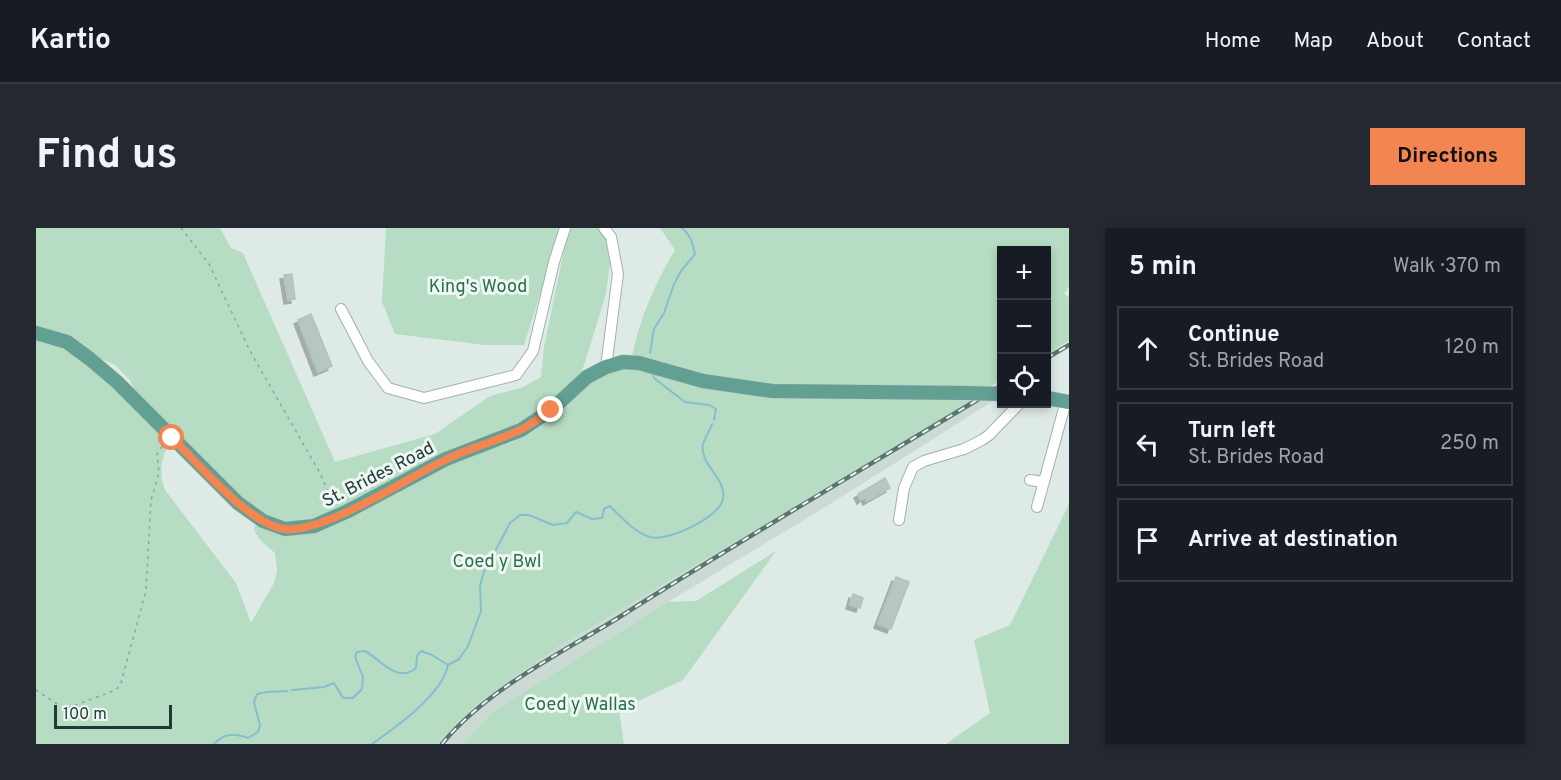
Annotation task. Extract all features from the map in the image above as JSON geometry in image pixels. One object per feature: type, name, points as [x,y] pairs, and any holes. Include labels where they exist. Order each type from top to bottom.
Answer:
[{"type":"main road","name":"St. Brides Road","points":[[36,333],[67,342],[90,359],[238,503],[263,521],[285,529],[314,526],[446,459],[521,430],[551,410],[586,377],[623,362],[639,363],[703,381],[772,391],[997,394]]},
{"type":"main road","points":[[1051,399],[1067,402]]},
{"type":"street","points":[[341,309],[368,362],[388,388],[424,398],[516,375],[533,351],[554,262],[565,228]]},
{"type":"street","points":[[604,228],[611,237],[618,274],[606,367]]},
{"type":"street","points":[[1037,507],[1067,402]]},
{"type":"street","points":[[899,520],[904,488],[913,467],[924,461],[964,449],[982,440],[1015,408]]},
{"type":"street","points":[[1030,480],[1044,482]]},
{"type":"path","points":[[181,228],[209,264],[250,351],[320,473],[339,515]]},
{"type":"path","points":[[36,690],[65,709],[116,690],[121,683],[146,590],[151,500],[159,473],[157,454],[172,438]]},
{"type":"shaded area","points":[[972,401],[993,401],[492,712],[463,744],[436,744],[478,703],[561,645]]},
{"type":"green space","points":[[36,228],[220,228],[231,248],[243,253],[335,462],[435,434],[490,396],[521,388],[541,377],[544,347],[568,231],[572,228],[598,228],[609,247],[610,263],[606,294],[580,378],[525,424],[323,517],[290,522],[278,521],[262,514],[224,486],[137,397],[130,380],[114,364],[36,329]]},
{"type":"green space","name":"King's Wood","points":[[386,228],[561,228],[524,345],[485,345],[395,334],[382,302]]},
{"type":"green space","points":[[660,228],[1069,228],[1069,287],[1064,294],[1069,297],[1069,341],[1051,352],[1051,246],[997,246],[997,382],[991,386],[780,386],[719,378],[632,356],[649,301],[675,250]]},
{"type":"green space","name":"Coed y Bwl","points":[[36,339],[54,342],[82,357],[171,443],[167,448],[162,465],[165,490],[236,583],[251,623],[274,583],[277,571],[275,553],[259,538],[254,527],[257,525],[273,531],[288,533],[466,458],[512,442],[547,421],[591,383],[604,375],[622,369],[645,368],[752,395],[972,401],[561,645],[478,703],[436,744],[36,744]]},
{"type":"green space","points":[[1069,504],[1069,744],[946,744],[990,713],[974,640],[1010,625]]},
{"type":"green space","name":"Coed y Wallas","points":[[776,551],[683,680],[619,710],[624,744],[463,744],[492,712],[668,602],[696,601]]},
{"type":"building","points":[[292,274],[295,299],[288,300],[284,275]]},
{"type":"building","points":[[311,314],[332,366],[318,372],[298,320]]},
{"type":"building","points":[[885,478],[890,488],[867,501],[865,497],[861,500],[858,494]]},
{"type":"building","points":[[896,577],[909,582],[891,629],[878,624]]},
{"type":"building","points":[[853,594],[863,598],[860,608],[850,605]]},
{"type":"waterway","points":[[650,353],[654,329],[664,313],[674,284],[695,254],[689,236],[681,228]]},
{"type":"waterway","points":[[653,375],[685,402],[709,405],[716,409],[714,420]]},
{"type":"waterway","points":[[292,690],[324,687],[334,683],[343,698],[353,698],[362,689],[363,677],[355,657],[357,652],[365,651],[395,672],[402,673],[416,668],[417,656],[421,651],[448,665],[459,659],[468,646],[481,611],[480,587],[483,574],[510,523],[520,515],[529,515],[553,525],[567,523],[576,512],[592,519],[602,518],[604,509],[610,506],[628,524],[650,537],[669,536],[692,527],[713,513],[723,499],[721,484],[703,452],[703,444],[712,424]]},
{"type":"waterway","points":[[372,744],[428,699],[437,688],[448,665]]},
{"type":"waterway","points":[[214,744],[226,736],[238,735],[248,738],[258,732],[260,725],[254,702],[257,694],[287,691]]},
{"type":"railway","points":[[1051,356],[1069,345]]},
{"type":"railway","points":[[442,744],[480,707],[524,674],[997,388]]},
{"type":"route","points":[[172,438],[238,503],[263,521],[285,529],[314,526],[348,511],[446,459],[521,430],[551,410]]}]
